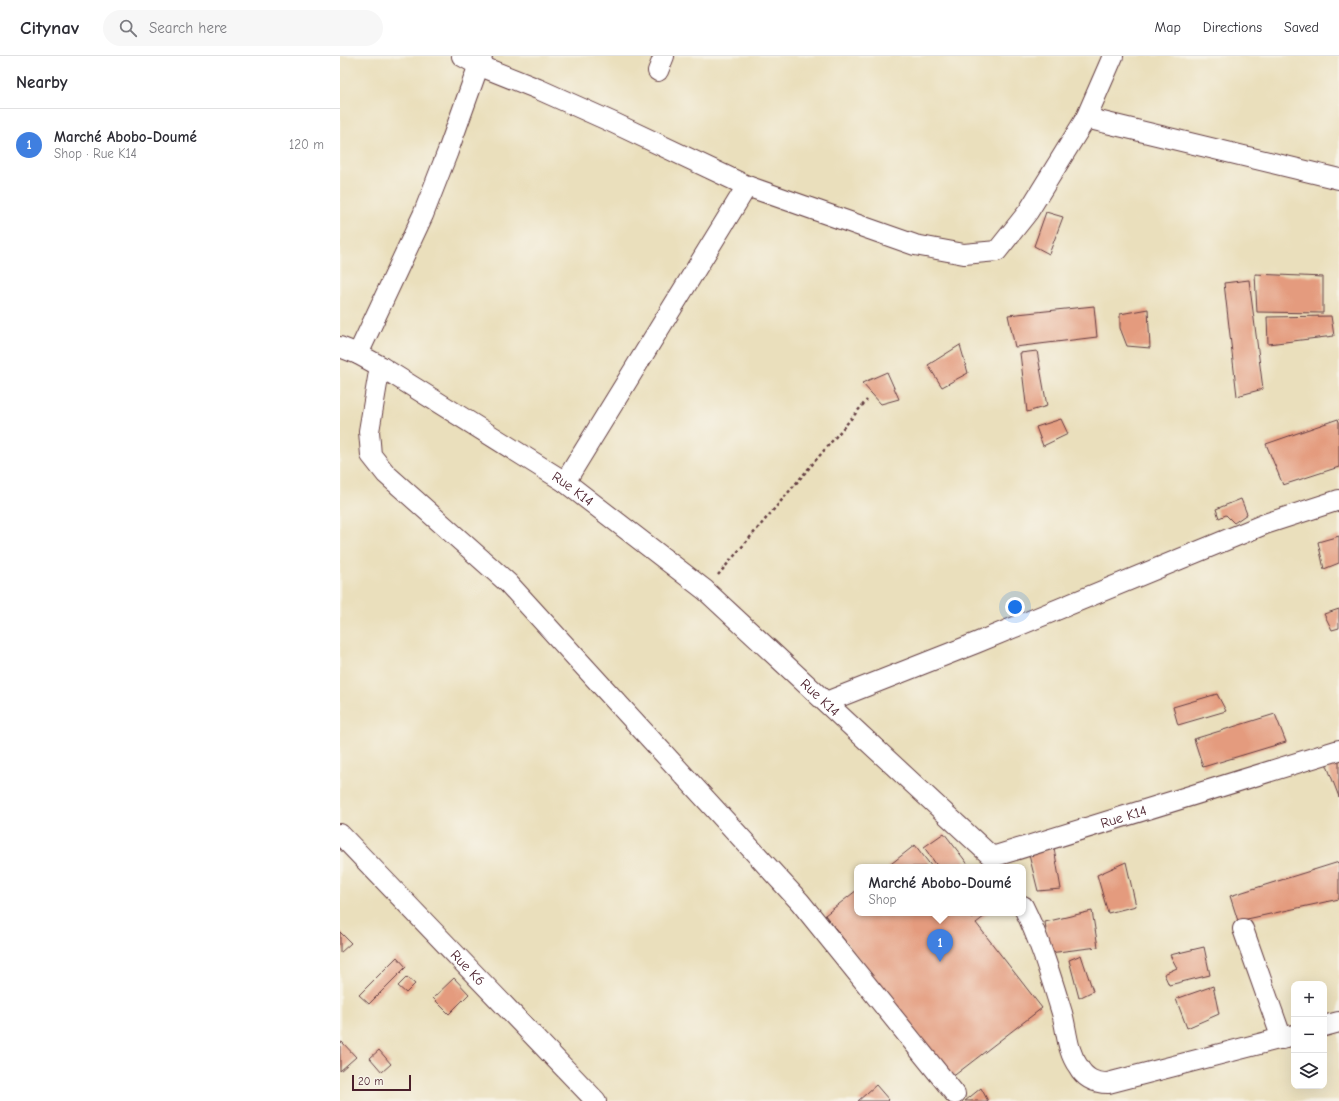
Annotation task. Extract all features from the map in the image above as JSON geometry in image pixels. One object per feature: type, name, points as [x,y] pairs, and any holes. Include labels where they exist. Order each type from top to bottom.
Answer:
[{"type":"street","points":[[349,351],[423,215],[448,151],[474,59],[747,186],[915,245],[964,254],[997,250],[1028,212],[1086,118],[1113,56]]},
{"type":"street","points":[[1086,118],[1339,179]]},
{"type":"street","points":[[565,482],[747,186]]},
{"type":"street","name":"Rue K14","points":[[349,351],[380,366],[565,482],[705,590],[995,862],[1339,750]]},
{"type":"street","points":[[380,366],[369,431],[371,455],[386,474],[508,584],[611,696],[800,902],[955,1094]]},
{"type":"street","points":[[826,702],[976,643],[1265,524],[1339,500]]},
{"type":"street","name":"Rue K6","points":[[340,834],[596,1101]]},
{"type":"street","points":[[1026,912],[1037,936],[1063,1015],[1069,1045],[1077,1066],[1085,1076],[1097,1083],[1108,1083],[1288,1037],[1243,929]]},
{"type":"street","points":[[1327,1025],[1339,1022]]},
{"type":"path","points":[[705,590],[867,400]]},
{"type":"building","points":[[1046,212],[1063,217],[1049,254],[1034,246]]},
{"type":"building","points":[[1255,274],[1323,277],[1323,313],[1257,312]]},
{"type":"building","points":[[1249,280],[1263,389],[1237,396],[1224,283]]},
{"type":"building","points":[[1094,306],[1097,337],[1015,347],[1008,315]]},
{"type":"building","points":[[1148,309],[1150,348],[1127,346],[1120,328],[1120,314]]},
{"type":"building","points":[[1331,316],[1334,336],[1268,344],[1267,317]]},
{"type":"building","points":[[960,345],[968,373],[942,387],[928,365]]},
{"type":"building","points":[[1037,351],[1047,406],[1027,412],[1020,353]]},
{"type":"building","points":[[887,372],[899,399],[881,404],[862,383]]},
{"type":"building","points":[[1061,419],[1068,434],[1043,446],[1036,427]]},
{"type":"building","points":[[1338,419],[1339,467],[1283,485],[1266,444]]},
{"type":"building","points":[[1241,499],[1247,514],[1234,523],[1226,515],[1219,518],[1216,509]]},
{"type":"building","points":[[1339,536],[1339,563],[1324,569],[1318,542]]},
{"type":"building","points":[[1339,609],[1339,628],[1332,630],[1324,614]]},
{"type":"building","points":[[1217,694],[1226,711],[1178,725],[1173,707]]},
{"type":"building","points":[[1275,714],[1286,742],[1203,767],[1194,739]]},
{"type":"building","points":[[1339,760],[1339,797],[1326,763]]},
{"type":"building","points":[[944,833],[968,864],[936,864],[924,847]]},
{"type":"building","points":[[915,845],[930,864],[891,864]]},
{"type":"building","points":[[1054,848],[1061,889],[1038,891],[1029,855]]},
{"type":"building","points":[[1126,862],[1136,906],[1108,913],[1097,875]]},
{"type":"building","points":[[1339,862],[1339,899],[1238,921],[1230,896]]},
{"type":"building","points":[[854,892],[854,916],[970,916],[973,919],[971,916],[985,916],[976,923],[1042,1008],[951,1078],[825,915]]},
{"type":"building","points":[[1092,911],[1098,947],[1049,953],[1045,922]]},
{"type":"building","points":[[340,932],[351,943],[340,953]]},
{"type":"building","points":[[1204,947],[1210,975],[1169,985],[1164,974],[1177,968],[1170,955]]},
{"type":"building","points":[[1081,955],[1093,991],[1079,998],[1069,960]]},
{"type":"building","points":[[397,957],[406,967],[369,1004],[359,995]]},
{"type":"building","points":[[407,977],[415,984],[406,993],[398,986]]},
{"type":"building","points":[[454,978],[469,994],[449,1014],[433,998]]},
{"type":"building","points":[[1213,986],[1219,1014],[1187,1028],[1176,999]]},
{"type":"building","points":[[342,1042],[356,1057],[340,1071],[340,1043]]},
{"type":"building","points":[[379,1050],[391,1064],[382,1072],[370,1058]]},
{"type":"building","points":[[876,1085],[889,1100],[888,1101],[858,1101]]},
{"type":"building","points":[[981,1088],[988,1101],[965,1101]]},
{"type":"place","name":"Marché Abobo-Doumé","points":[[940,962]]}]
